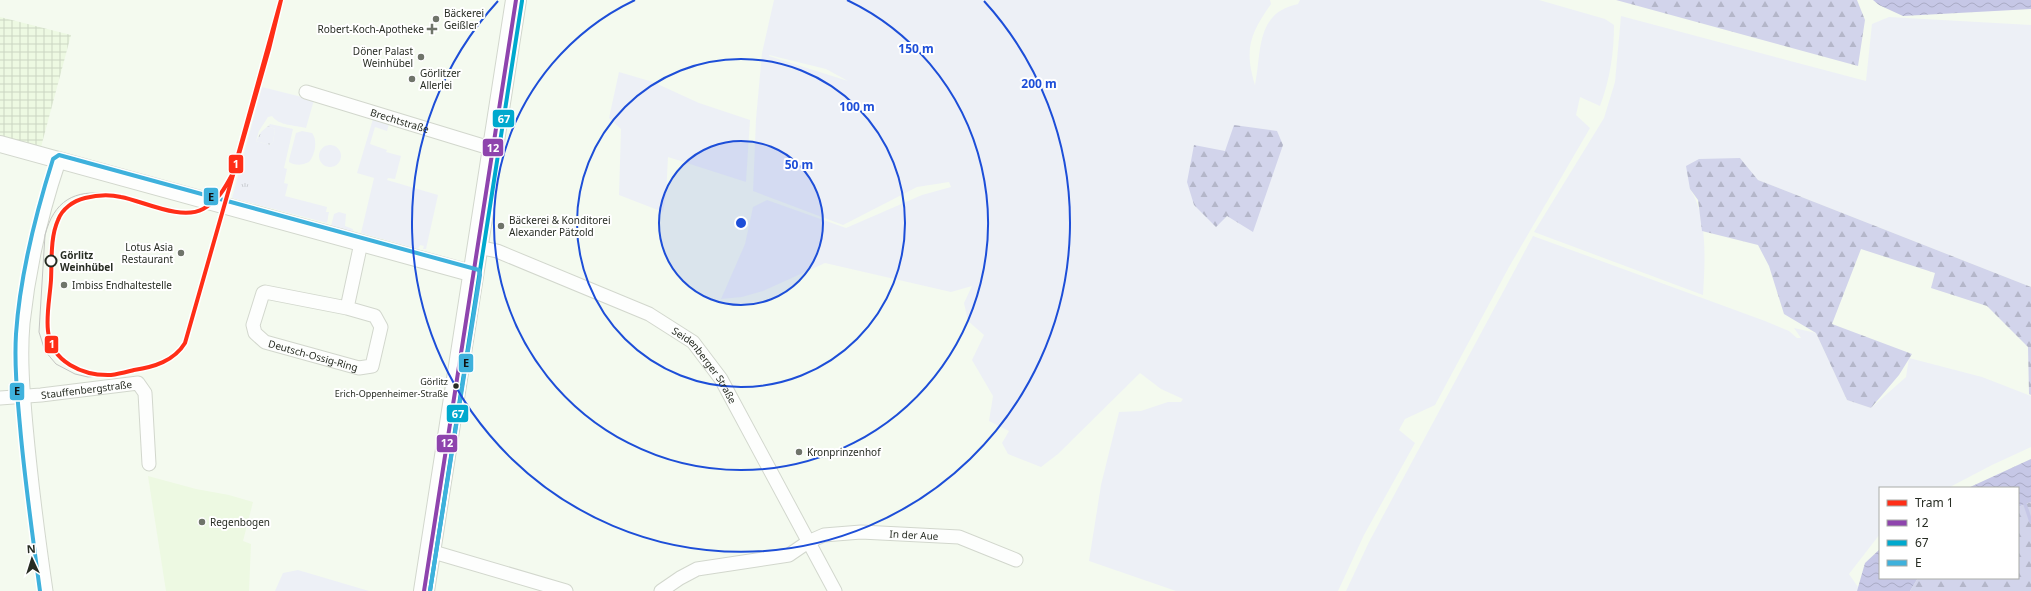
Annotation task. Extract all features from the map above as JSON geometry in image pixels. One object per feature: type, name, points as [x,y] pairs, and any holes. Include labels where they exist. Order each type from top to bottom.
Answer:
[{"type":"main road","points":[[424,591],[516,0]]},
{"type":"street","name":"Brechtstraße","points":[[306,92],[493,149]]},
{"type":"street","points":[[0,144],[474,274]]},
{"type":"street","points":[[46,591],[32,491],[24,397],[23,324],[33,251],[58,161]]},
{"type":"street","points":[[346,308],[361,243]]},
{"type":"street","name":"Seidenberger Straße","points":[[478,247],[498,251],[649,314],[693,342],[721,379],[835,591]]},
{"type":"street","name":"Deutsch-Ossig-Ring","points":[[265,292],[346,308],[375,316],[381,327],[372,366],[359,368],[265,342],[255,333],[253,325],[263,293],[265,292]]},
{"type":"street","name":"Stauffenbergstraße","points":[[24,397],[138,383],[145,393],[149,464]]},
{"type":"street","points":[[0,398],[24,397]]},
{"type":"street","name":"In der Aue","points":[[661,591],[697,569],[789,555],[808,542],[824,535],[861,532],[959,537],[1016,560]]},
{"type":"street","points":[[430,551],[566,591]]},
{"type":"shaded area","points":[[0,17],[71,35],[41,147],[0,136]]},
{"type":"shaded area","name":"Regenbogen","points":[[148,476],[253,502],[243,541],[251,544],[249,591],[166,591]]},
{"type":"green space","points":[[774,0],[1270,0],[1271,4],[1258,24],[1251,42],[1250,61],[1255,85],[1260,47],[1267,25],[1274,16],[1284,9],[1298,4],[1300,0],[1539,0],[1605,19],[1614,25],[1611,66],[1600,106],[1580,97],[1576,115],[1590,128],[1509,267],[1435,405],[1405,419],[1399,430],[1415,443],[1364,535],[1338,591],[1176,591],[1089,561],[1101,485],[1119,412],[1141,411],[1168,402],[1181,402],[1183,399],[1161,389],[1140,373],[1058,454],[1041,467],[1008,454],[1002,443],[1009,431],[989,421],[993,396],[972,360],[984,335],[968,321],[964,303],[972,286],[951,292],[825,263],[763,291],[742,297],[721,299],[745,244],[753,207],[767,200],[846,228],[922,195],[951,187],[949,182],[917,187],[843,225],[753,191],[756,119],[762,53]],"holes":[[[769,55],[826,69],[848,81]]]},
{"type":"green space","points":[[1616,0],[1857,0],[1865,20],[1858,66]]},
{"type":"green space","points":[[1621,16],[1866,81],[1872,24],[1889,17],[2031,25],[2031,287],[1758,180],[1740,158],[1690,189],[1696,200],[1703,226],[1705,254],[1703,295],[1534,232],[1604,118],[1615,82]]},
{"type":"green space","points":[[619,72],[653,82],[699,103],[750,120],[746,182],[668,157],[666,196],[663,212],[619,195],[621,129],[609,118]]},
{"type":"green space","points":[[262,87],[314,100],[306,128],[288,125],[279,122],[272,116],[268,117],[259,131],[256,141],[270,145],[273,142],[275,129],[268,126],[270,124],[293,129],[284,168],[287,169],[284,183],[288,184],[285,196],[327,207],[326,212],[329,212],[327,223],[232,198]]},
{"type":"green space","points":[[373,119],[389,124],[387,131],[375,127],[370,144],[387,150],[386,152],[401,156],[395,179],[388,178],[387,180],[438,195],[426,249],[423,249],[424,246],[420,245],[418,249],[361,233],[374,178],[357,173]]},
{"type":"green space","points":[[1234,125],[1277,131],[1283,145],[1253,232],[1227,216],[1216,227],[1194,205],[1187,182],[1194,145],[1225,151]]},
{"type":"green space","points":[[268,126],[275,129],[273,142],[270,145],[256,141],[261,132]]},
{"type":"green space","points":[[302,131],[312,133],[314,136],[314,152],[309,162],[296,165],[289,162],[289,160],[296,133]]},
{"type":"green space","points":[[330,145],[338,148],[341,156],[338,164],[330,167],[322,164],[319,156],[322,148]]},
{"type":"green space","points":[[1740,158],[1758,180],[2031,287],[2031,395],[2029,394],[2028,347],[1987,306],[1931,288],[1935,273],[1861,249],[1832,324],[1912,354],[1899,375],[1871,408],[1847,400],[1816,333],[1784,314],[1769,266],[1758,245],[1702,231],[1698,200],[1690,189],[1686,166],[1699,159]]},
{"type":"green space","points":[[244,179],[253,190],[244,197],[236,186]]},
{"type":"green space","points":[[339,212],[346,214],[345,226],[353,229],[352,232],[331,226],[334,214]]},
{"type":"green space","points":[[1533,236],[1765,321],[1789,331],[1797,338],[1801,338],[1794,328],[1816,333],[1847,400],[1871,408],[1906,377],[1909,358],[1982,377],[2031,396],[2031,447],[1950,487],[1879,487],[1879,535],[1849,574],[1858,587],[1857,591],[1346,591],[1369,542]]},
{"type":"green space","points":[[2031,502],[2031,591],[1910,591],[1917,579],[2019,579],[2019,507]]},
{"type":"green space","points":[[298,570],[369,591],[275,591],[283,573]]},
{"type":"water","points":[[1873,0],[2031,0],[2031,9],[1903,16],[1879,5]]},
{"type":"water","points":[[2031,459],[2031,502],[2019,507],[2019,487],[1970,487]]},
{"type":"water","points":[[1879,550],[1879,579],[1917,579],[1910,591],[1857,591],[1865,563]]},
{"type":"waterway","points":[[2024,501],[2031,522]]},
{"type":"tram line","name":"1","points":[[281,0],[269,49],[185,343],[175,354],[163,362],[149,367],[117,374],[100,375],[80,370],[70,365],[55,351],[50,342],[48,331],[53,242],[55,227],[62,212],[76,201],[85,198],[112,195],[173,212],[184,213],[203,209],[213,202],[224,189],[233,173],[281,0]]},
{"type":"tram line","points":[[108,194],[96,193],[75,196],[60,206],[49,223],[45,235],[39,332],[45,351],[56,364],[75,374],[88,377],[109,375]]},
{"type":"transit line","name":"12","points":[[424,591],[516,0]]},
{"type":"transit line","name":"67","points":[[430,591],[522,1]]},
{"type":"transit line","name":"E","points":[[40,591],[21,437],[16,373],[16,334],[21,290],[34,224],[53,159],[59,155],[479,270],[480,275],[430,591]]},
{"type":"place","name":"Bäckerei Geißler","points":[[436,19]]},
{"type":"place","name":"Robert-Koch-Apotheke","points":[[432,29]]},
{"type":"place","name":"Döner Palast Weinhübel","points":[[421,57]]},
{"type":"place","name":"Görlitzer Allerlei","points":[[412,79]]},
{"type":"place","name":"Bäckerei & Konditorei Alexander Pätzold","points":[[501,226]]},
{"type":"place","name":"Lotus Asia Restaurant","points":[[181,253]]},
{"type":"place","name":"Görlitz Weinhübel","points":[[51,261]]},
{"type":"place","name":"Imbiss Endhaltestelle","points":[[64,285]]},
{"type":"place","name":"Görlitz Erich-Oppenheimer-Straße","points":[[456,386]]},
{"type":"place","name":"Kronprinzenhof","points":[[799,452]]},
{"type":"place","name":"Regenbogen","points":[[202,522]]}]
